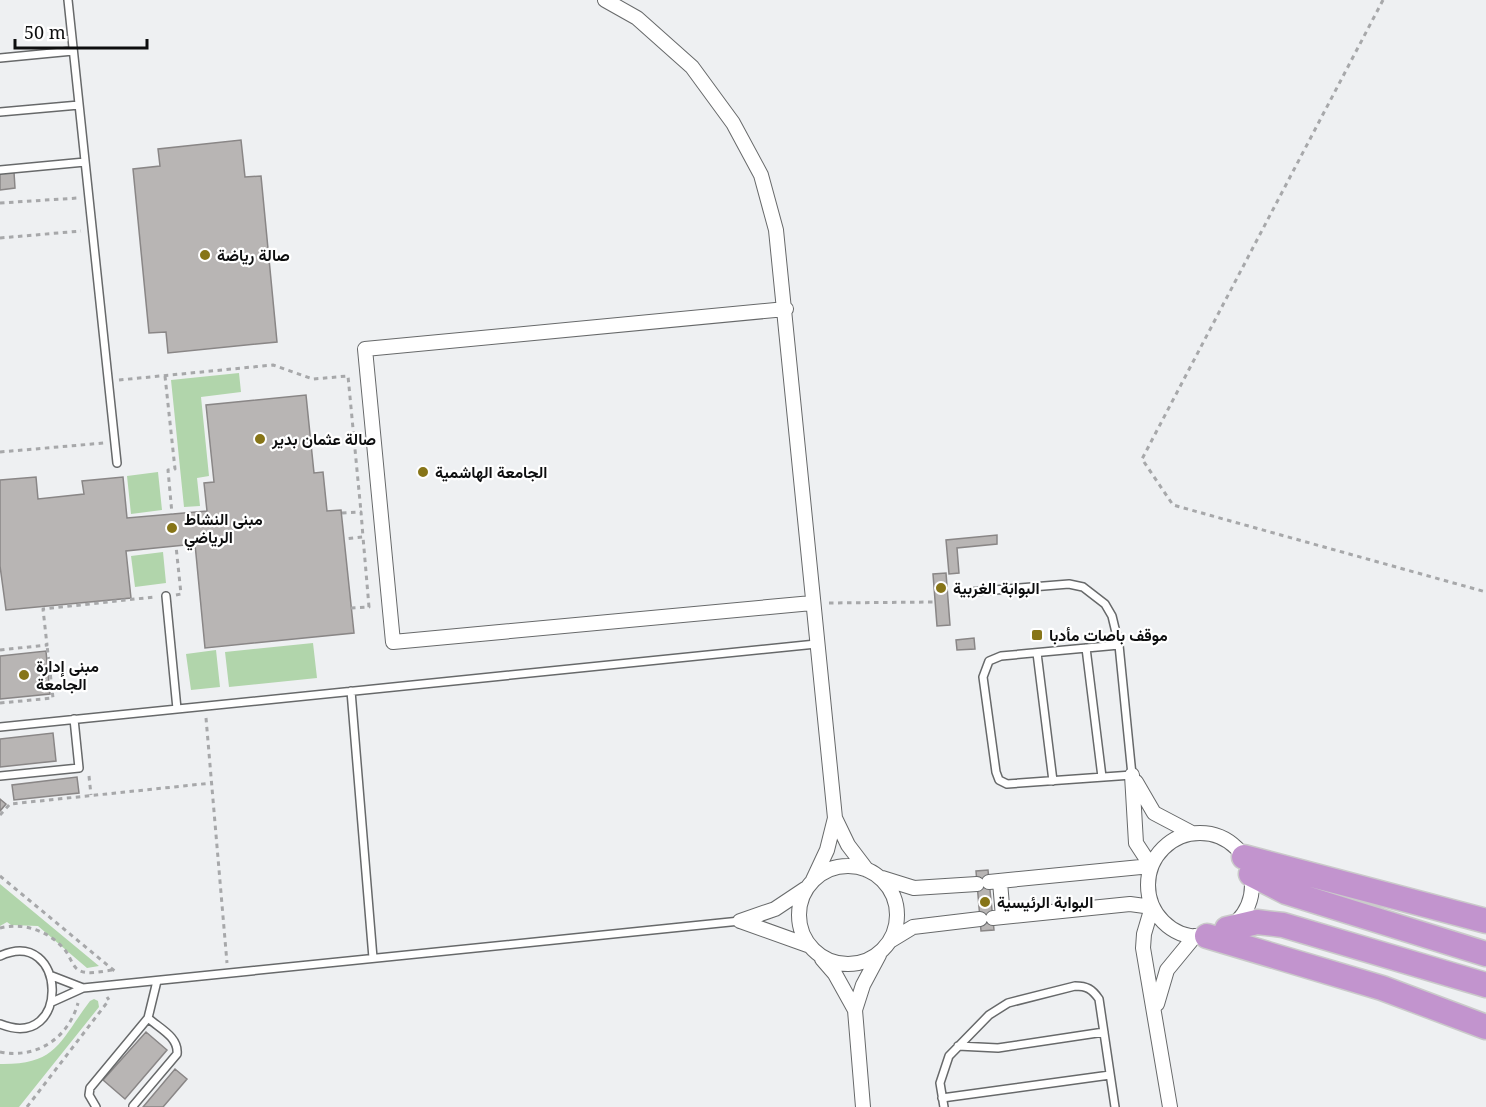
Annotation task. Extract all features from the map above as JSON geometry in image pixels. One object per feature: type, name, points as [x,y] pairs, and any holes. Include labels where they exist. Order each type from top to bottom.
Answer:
[{"type":"highway","points":[[1247,865],[1486,921]]},
{"type":"highway","points":[[1247,865],[1286,892],[1486,954]]},
{"type":"highway","points":[[1210,934],[1257,922],[1283,925],[1486,985]]},
{"type":"highway","points":[[1210,934],[1382,988],[1486,1027]]},
{"type":"street","points":[[605,0],[637,18],[692,67],[733,123],[764,186],[776,230],[786,309],[834,818],[827,850],[802,897],[800,928],[813,950],[835,974],[855,1010],[863,1107]]},
{"type":"street","points":[[786,309],[365,349],[393,642],[812,603]]},
{"type":"street","points":[[1132,775],[1143,798],[1154,813],[1192,833],[1221,837],[1238,849],[1247,865],[1250,901],[1241,917],[1210,934],[1167,970],[1159,991],[1155,1012]]},
{"type":"street","points":[[1132,775],[1136,843],[1151,866]]},
{"type":"street","points":[[834,818],[848,845],[867,870]]},
{"type":"street","points":[[1170,1107],[1143,948],[1144,934],[1152,907],[1147,882],[1151,866],[1167,844],[1192,833]]},
{"type":"street","points":[[740,921],[775,909],[838,867],[867,870],[880,877],[914,888],[989,883],[1151,866]]},
{"type":"street","points":[[855,1010],[869,971],[897,922],[896,902],[880,877]]},
{"type":"street","points":[[989,883],[992,918]]},
{"type":"street","points":[[740,921],[813,950],[834,962],[854,964],[873,957],[914,927],[1130,904],[1152,907],[1170,927],[1210,934]]},
{"type":"lane","points":[[68,0],[117,463]]},
{"type":"lane","points":[[0,58],[73,51]]},
{"type":"lane","points":[[0,112],[79,105]]},
{"type":"lane","points":[[0,170],[85,162]]},
{"type":"lane","points":[[970,592],[1055,584],[1083,587],[1105,604],[1112,616],[1119,645],[1132,775],[1011,785],[999,780],[996,771],[984,683],[985,666],[995,658],[1119,645]]},
{"type":"lane","points":[[166,596],[177,709]]},
{"type":"lane","points":[[0,727],[816,644]]},
{"type":"lane","points":[[1086,648],[1102,777]]},
{"type":"lane","points":[[1037,653],[1053,782]]},
{"type":"lane","points":[[351,691],[374,958]]},
{"type":"lane","points":[[0,776],[79,768],[74,719]]},
{"type":"lane","points":[[52,1002],[83,988],[740,921]]},
{"type":"lane","points":[[0,956],[17,952],[28,954],[46,966],[52,976],[52,1002],[47,1012],[29,1025],[18,1028],[0,1024]]},
{"type":"lane","points":[[52,976],[83,988]]},
{"type":"lane","points":[[96,1107],[89,1095],[90,1088],[148,1018],[157,981]]},
{"type":"lane","points":[[944,1107],[940,1083],[942,1069],[949,1056],[989,1015],[1008,1003],[1075,986],[1085,986],[1099,999],[1115,1107]]},
{"type":"lane","points":[[133,1106],[177,1054],[177,1044],[173,1039],[148,1018]]},
{"type":"lane","points":[[958,1046],[998,1048],[1104,1032]]},
{"type":"lane","points":[[942,1098],[1110,1075]]},
{"type":"path","points":[[1383,0],[1142,459],[1173,505],[1486,592]]},
{"type":"path","points":[[0,203],[88,197]]},
{"type":"path","points":[[0,238],[92,230]]},
{"type":"path","points":[[108,381],[273,365],[313,379],[348,375],[369,607],[351,608]]},
{"type":"path","points":[[165,376],[175,469],[168,470],[172,514]]},
{"type":"path","points":[[0,452],[114,442]]},
{"type":"path","points":[[342,513],[361,512]]},
{"type":"path","points":[[344,539],[363,537]]},
{"type":"path","points":[[0,703],[53,698],[43,609],[181,594],[176,546]]},
{"type":"path","points":[[812,603],[935,602]]},
{"type":"path","points":[[0,650],[47,645]]},
{"type":"path","points":[[206,713],[228,973]]},
{"type":"path","points":[[89,772],[92,795]]},
{"type":"path","points":[[0,815],[10,804],[212,783]]},
{"type":"path","points":[[0,876],[130,983]]},
{"type":"path","points":[[0,928],[19,926],[43,932],[63,947],[76,968],[87,973],[113,970]]},
{"type":"path","points":[[27,1107],[109,1000],[105,995]]},
{"type":"path","points":[[0,1052],[22,1054],[47,1046],[66,1029],[79,999]]},
{"type":"green space","points":[[239,373],[241,392],[201,397],[209,476],[197,478],[200,506],[184,507],[171,380]]},
{"type":"green space","points":[[158,472],[162,510],[131,514],[127,476]]},
{"type":"green space","points":[[163,552],[166,583],[135,587],[131,556]]},
{"type":"green space","points":[[313,643],[317,678],[229,687],[225,652]]},
{"type":"green space","points":[[216,650],[220,687],[191,690],[186,654]]},
{"type":"green space","points":[[0,884],[99,966],[87,968],[38,926],[11,925],[7,922],[0,926]]},
{"type":"green space","points":[[94,999],[98,1001],[99,1007],[19,1107],[0,1107],[0,1064],[34,1060],[45,1055],[63,1039],[90,1001]]},
{"type":"building","name":"صالة رياضة","points":[[241,140],[245,177],[261,176],[277,342],[168,353],[166,332],[149,333],[133,169],[160,166],[158,149]]},
{"type":"building","points":[[14,172],[15,188],[0,190],[0,173]]},
{"type":"building","name":"مبنى النشاط الرياضي","points":[[306,395],[314,473],[323,472],[327,511],[341,510],[354,633],[205,648],[195,544],[126,551],[131,598],[6,610],[0,566],[0,480],[36,477],[38,499],[84,494],[82,481],[123,477],[127,518],[207,511],[204,483],[214,482],[206,405]]},
{"type":"building","points":[[997,535],[997,544],[957,548],[959,573],[949,574],[946,540]]},
{"type":"building","name":"البوابة الغربية","points":[[946,573],[950,625],[937,626],[933,574]]},
{"type":"building","points":[[974,638],[975,649],[957,650],[956,640]]},
{"type":"building","name":"مبنى إدارة الجامعة","points":[[46,651],[50,694],[0,699],[0,656]]},
{"type":"building","points":[[53,733],[56,761],[0,767],[0,739]]},
{"type":"building","points":[[77,777],[79,793],[14,800],[12,785]]},
{"type":"building","points":[[0,799],[6,804],[0,811]]},
{"type":"building","name":"البوابة الرئيسية","points":[[988,870],[994,930],[981,931],[976,871]]},
{"type":"building","points":[[146,1032],[167,1050],[125,1099],[103,1080]]},
{"type":"building","points":[[175,1069],[187,1079],[163,1107],[143,1107]]},
{"type":"place","name":"صالة رياضة","points":[[205,255]]},
{"type":"place","name":"صالة عثمان بدير","points":[[260,439]]},
{"type":"place","name":"الجامعة الهاشمية","points":[[423,472]]},
{"type":"place","name":"مبنى النشاط الرياضي","points":[[172,528]]},
{"type":"place","name":"البوابة الغربية","points":[[941,588]]},
{"type":"place","name":"موقف باصات مأدبا","points":[[1037,635]]},
{"type":"place","name":"مبنى إدارة الجامعة","points":[[24,675]]},
{"type":"place","name":"البوابة الرئيسية","points":[[985,902]]}]
